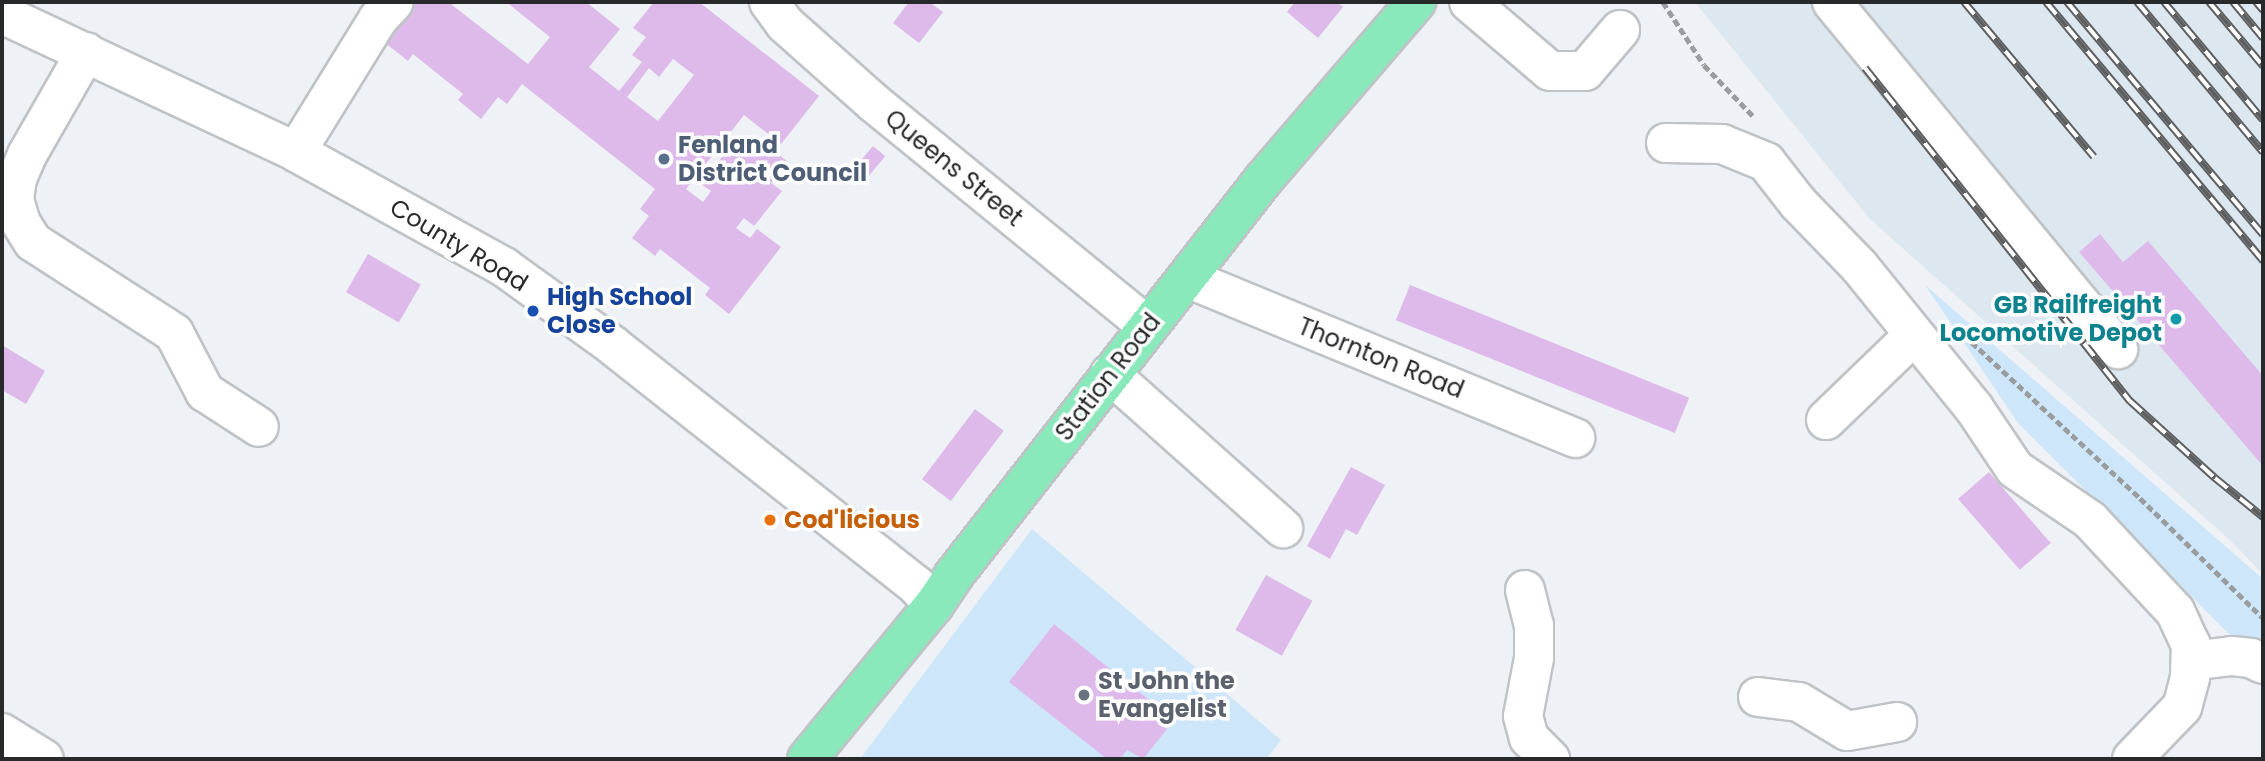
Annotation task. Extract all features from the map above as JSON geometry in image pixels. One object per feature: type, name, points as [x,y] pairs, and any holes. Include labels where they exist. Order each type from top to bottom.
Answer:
[{"type":"main road","name":"Station Road","points":[[807,759],[934,605],[1147,326],[1263,180],[1416,2]]},
{"type":"street","points":[[296,152],[378,19],[394,2]]},
{"type":"street","name":"Queens Street","points":[[769,2],[785,24],[874,103],[1147,326]]},
{"type":"street","points":[[1469,2],[1550,71],[1584,71],[1620,30]]},
{"type":"street","points":[[1832,2],[2118,349]]},
{"type":"street","name":"County Road","points":[[2,14],[296,152],[504,267],[612,345],[916,585],[934,605]]},
{"type":"street","points":[[86,52],[26,155],[17,178],[14,200],[21,223],[33,242],[174,333],[205,393],[260,427]]},
{"type":"street","points":[[1666,143],[1722,144],[1766,162],[1798,203],[1859,266],[1974,408],[2015,469],[2090,520],[2175,611],[2191,645],[2190,678],[2182,707],[2132,759]]},
{"type":"street","name":"Thornton Road","points":[[1187,278],[1575,438]]},
{"type":"street","points":[[1826,420],[1914,335]]},
{"type":"street","points":[[1110,374],[1283,528]]},
{"type":"street","points":[[1525,590],[1534,625],[1534,658],[1522,716],[1529,738],[1550,759]]},
{"type":"street","points":[[2191,661],[2232,656],[2251,657],[2263,664]]},
{"type":"street","points":[[1759,697],[1799,702],[1843,745],[1898,722]]},
{"type":"street","points":[[2,733],[44,759]]},
{"type":"path","points":[[1956,329],[2140,498],[2263,618]]},
{"type":"shaded area","points":[[1695,2],[2263,2],[2263,574],[2230,540],[1870,219]]},
{"type":"shaded area","points":[[1925,285],[2263,579],[2263,668],[2018,423]]},
{"type":"shaded area","points":[[1032,529],[1281,740],[1266,759],[860,759]]},
{"type":"building","name":"Fenland District Council","points":[[416,2],[454,2],[452,5],[528,64],[550,37],[506,2],[586,2],[620,29],[589,67],[619,91],[642,62],[632,55],[646,37],[633,28],[654,2],[699,2],[819,96],[781,144],[744,115],[686,189],[703,202],[711,191],[701,184],[728,149],[738,157],[755,136],[788,162],[771,183],[782,191],[754,226],[744,218],[736,228],[750,238],[757,229],[781,247],[729,314],[705,295],[710,288],[660,249],[655,256],[632,238],[649,216],[640,209],[655,189],[522,84],[507,104],[498,97],[481,119],[458,100],[463,94],[413,54],[408,61],[384,42]],"holes":[[[673,59],[694,75],[658,121],[627,97],[649,68],[659,77]]]},
{"type":"building","points":[[909,2],[929,2],[943,12],[919,43],[893,23]]},
{"type":"building","points":[[1295,2],[1337,2],[1343,7],[1318,38],[1287,12]]},
{"type":"building","points":[[873,146],[885,156],[863,183],[851,173]]},
{"type":"building","name":"GB Railfreight Locomotive Depot","points":[[2100,234],[2123,262],[2148,241],[2263,376],[2263,466],[2079,252]]},
{"type":"building","points":[[368,254],[421,284],[399,323],[346,292]]},
{"type":"building","points":[[1410,285],[1689,398],[1675,433],[1396,320]]},
{"type":"building","points":[[2,345],[45,371],[26,404],[2,390]]},
{"type":"building","points":[[975,409],[1004,431],[951,501],[922,479]]},
{"type":"building","points":[[1351,467],[1385,485],[1357,535],[1346,529],[1330,559],[1307,546]]},
{"type":"building","points":[[1989,472],[2051,543],[2020,570],[1958,499]]},
{"type":"building","points":[[1266,575],[1312,601],[1282,656],[1235,630]]},
{"type":"building","name":"St John the Evangelist","points":[[1054,624],[1159,708],[1152,717],[1167,729],[1143,759],[1127,750],[1120,759],[1107,759],[1009,682]]},
{"type":"railway","points":[[1964,2],[2094,157]]},
{"type":"railway","points":[[2046,2],[2263,261]]},
{"type":"railway","points":[[2067,2],[2263,235]]},
{"type":"railway","points":[[2137,2],[2263,152]]},
{"type":"railway","points":[[2164,2],[2263,120]]},
{"type":"railway","points":[[2209,2],[2263,66]]},
{"type":"railway","points":[[2233,2],[2263,38]]},
{"type":"railway","points":[[2256,2],[2263,10]]},
{"type":"railway","points":[[1865,68],[2130,401],[2215,478],[2263,517]]},
{"type":"place","name":"Fenland District Council","points":[[664,159]]},
{"type":"place","name":"High School Close","points":[[533,311]]},
{"type":"place","name":"GB Railfreight Locomotive Depot","points":[[2176,319]]},
{"type":"place","name":"Cod'licious","points":[[770,520]]},
{"type":"place","name":"St John the Evangelist","points":[[1084,695]]}]
